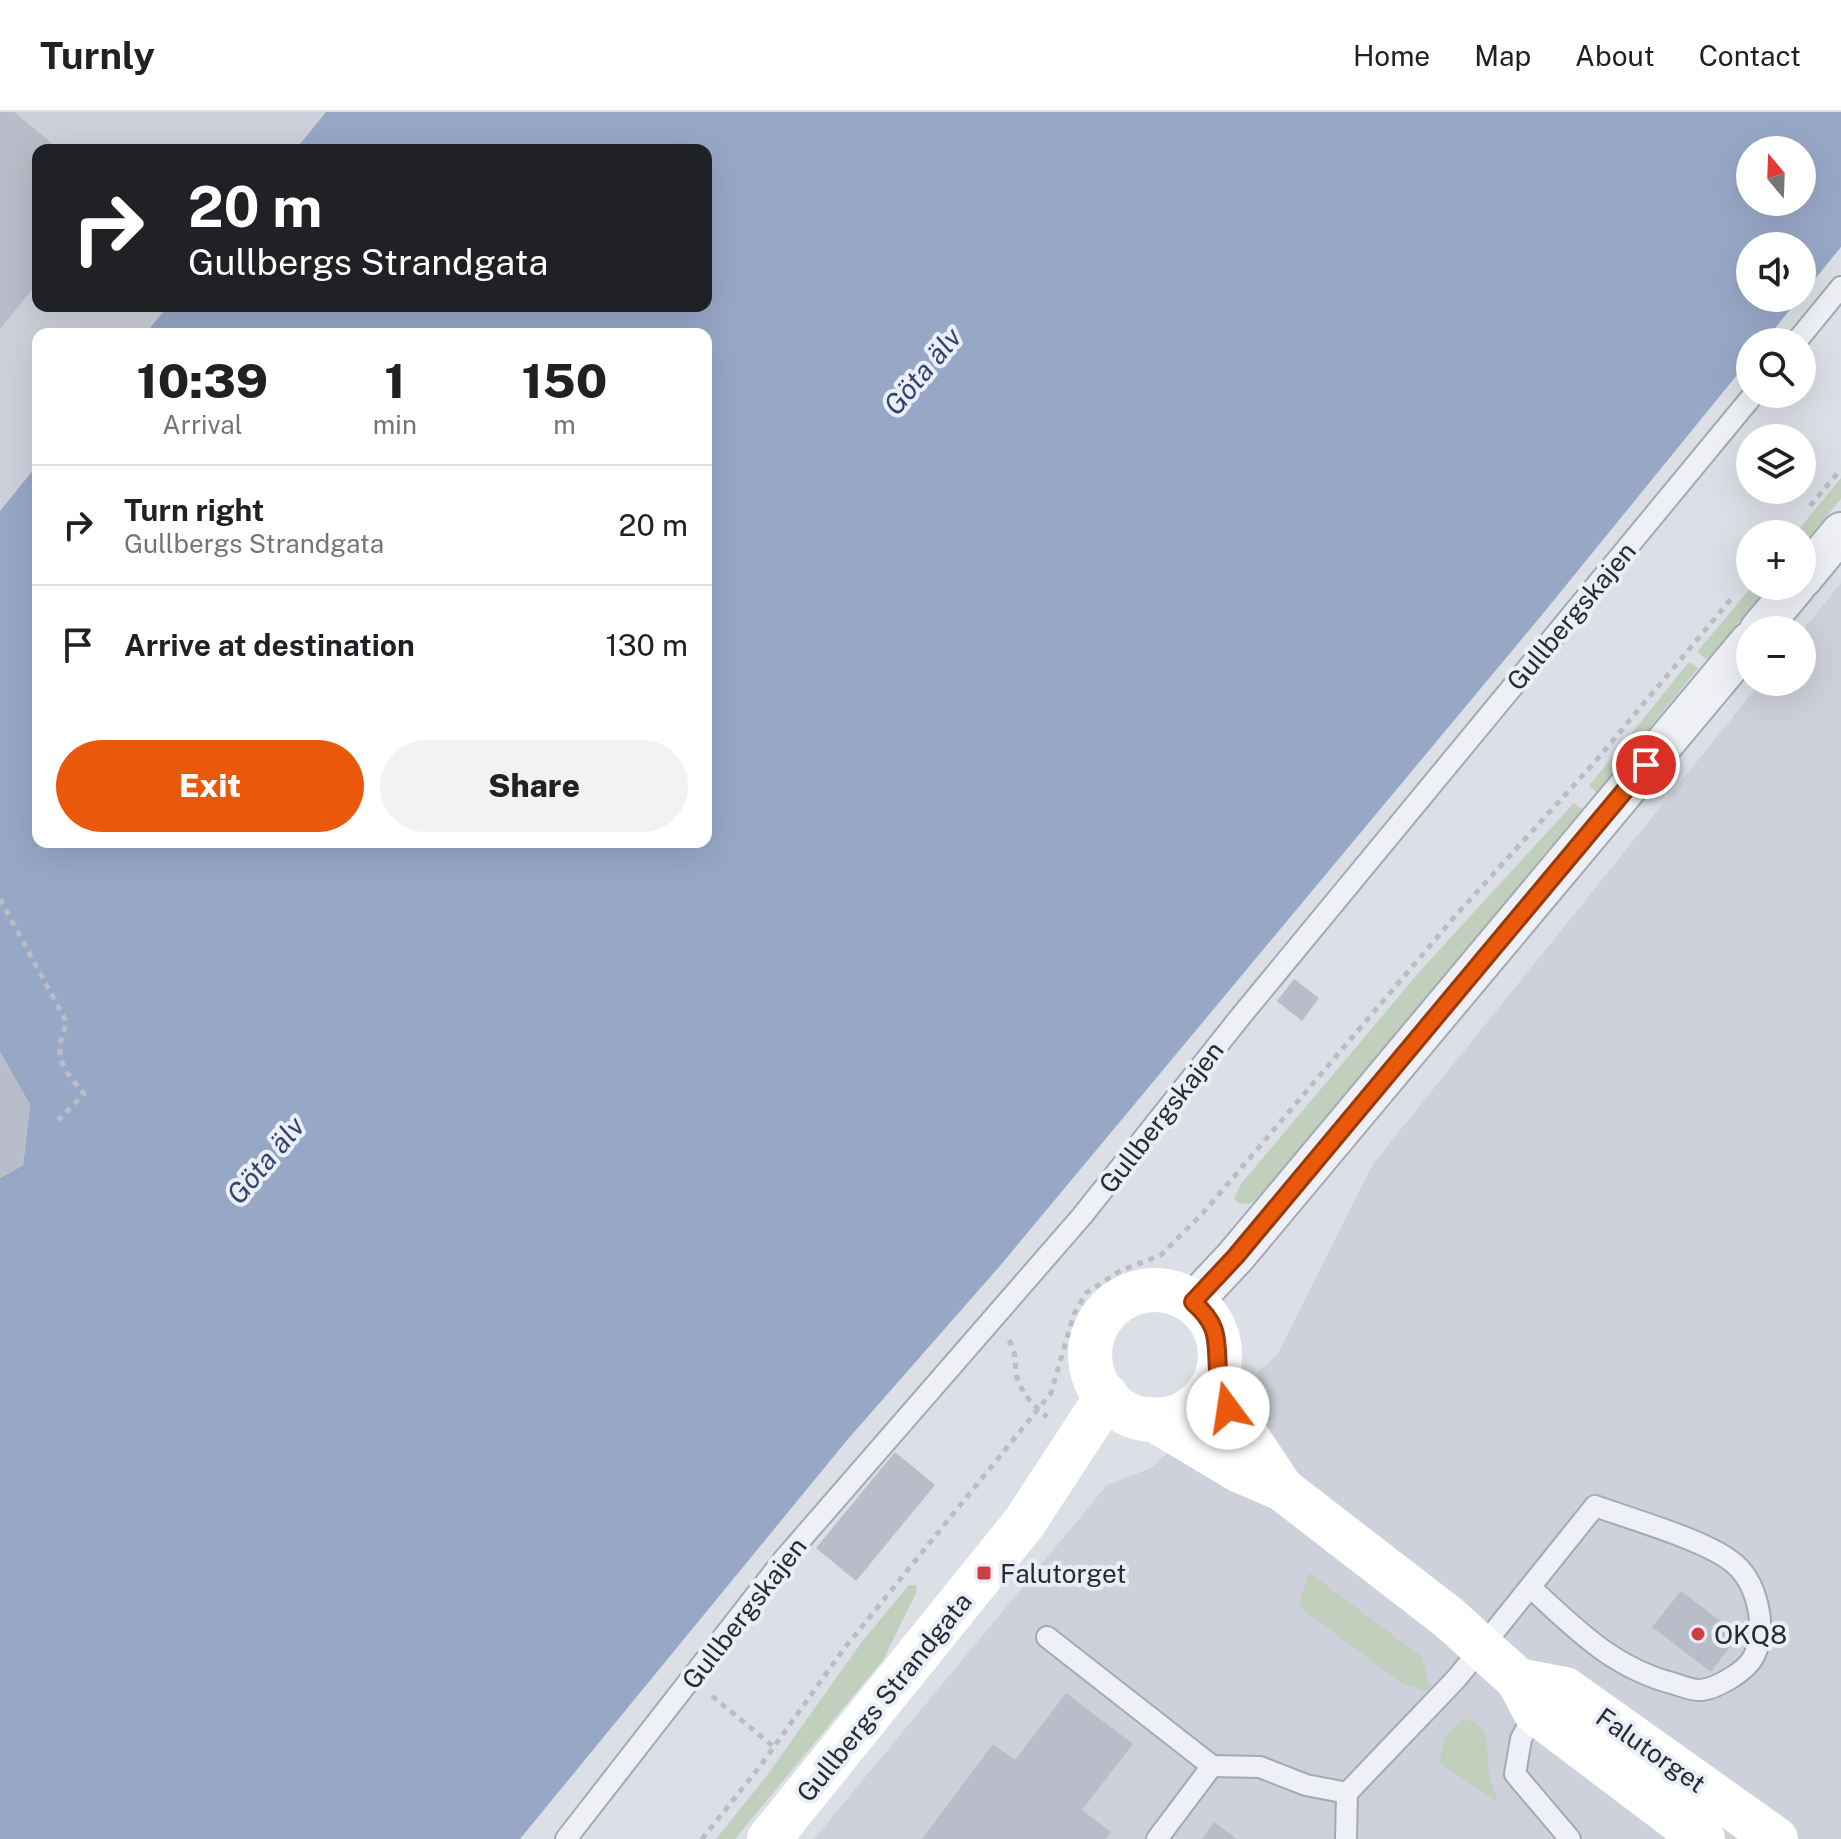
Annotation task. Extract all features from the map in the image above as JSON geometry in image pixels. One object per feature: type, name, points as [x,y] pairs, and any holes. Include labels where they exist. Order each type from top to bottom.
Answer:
[{"type":"street","points":[[1816,562],[1841,532]]},
{"type":"street","points":[[1771,616],[1784,600]]},
{"type":"street","points":[[1193,1302],[1236,1256],[1736,658]]},
{"type":"street","points":[[1155,1290],[1175,1293],[1193,1302],[1209,1318],[1218,1338],[1218,1370],[1209,1390],[1194,1406],[1175,1416],[1153,1419],[1121,1410],[1107,1396],[1094,1376],[1090,1356],[1093,1336],[1109,1309],[1125,1297],[1155,1290]]},
{"type":"street","name":"Falutorget","points":[[1218,1370],[1228,1408],[1282,1489]]},
{"type":"street","name":"Gullbergs Strandgata","points":[[769,1839],[1024,1523],[1107,1396]]},
{"type":"street","name":"Falutorget","points":[[1153,1419],[1240,1471],[1282,1489],[1448,1617],[1527,1696],[1703,1839]]},
{"type":"street","name":"Falutorget","points":[[1527,1696],[1565,1689],[1776,1839]]},
{"type":"lane","points":[[1807,328],[1841,287]]},
{"type":"lane","name":"Gullbergskajen","points":[[566,1839],[784,1559],[1082,1216],[1241,1016],[1742,408]]},
{"type":"lane","points":[[1346,1839],[1347,1793],[1457,1678],[1481,1647],[1595,1506],[1703,1546],[1733,1561],[1752,1586],[1760,1620],[1754,1657],[1727,1682],[1699,1690],[1645,1676],[1601,1651],[1530,1587]]},
{"type":"lane","points":[[1047,1637],[1212,1766],[1260,1767],[1306,1785],[1347,1793]]},
{"type":"lane","points":[[1527,1696],[1515,1774],[1570,1839]]},
{"type":"lane","points":[[1157,1839],[1212,1766]]},
{"type":"path","points":[[1805,512],[1841,469]]},
{"type":"path","points":[[702,1839],[774,1747],[843,1650],[1051,1393],[1074,1314],[1086,1293],[1120,1271],[1161,1255],[1203,1213],[1457,914],[1594,763],[1736,594]]},
{"type":"path","points":[[0,899],[67,1023],[58,1045],[63,1068],[84,1094],[58,1120]]},
{"type":"path","points":[[995,1316],[1017,1355],[1019,1381],[1027,1398],[1039,1410]]},
{"type":"path","points":[[692,1681],[774,1747]]},
{"type":"shaded area","points":[[0,112],[326,112],[300,144],[32,144],[32,312],[163,312],[150,328],[32,328],[32,471],[0,511]]},
{"type":"shaded area","points":[[1841,583],[1841,1839],[814,1839],[1107,1485],[1151,1468],[1277,1355],[1373,1164],[1750,696],[1816,696],[1814,616]]},
{"type":"green space","points":[[1841,478],[1841,499],[1816,529],[1816,520],[1806,520]]},
{"type":"green space","points":[[1740,600],[1757,600],[1744,616],[1736,616],[1736,625],[1707,660],[1697,652]]},
{"type":"green space","points":[[1689,662],[1698,668],[1597,793],[1589,786]]},
{"type":"green space","points":[[1574,803],[1582,809],[1416,1013],[1256,1200],[1249,1204],[1238,1203],[1234,1198],[1241,1184],[1420,971]]},
{"type":"green space","points":[[1310,1573],[1422,1657],[1430,1688],[1423,1692],[1412,1685],[1404,1685],[1302,1609],[1299,1601]]},
{"type":"green space","points":[[909,1585],[916,1585],[917,1591],[883,1660],[735,1839],[716,1839],[765,1778],[864,1639]]},
{"type":"green space","points":[[1464,1719],[1474,1722],[1484,1733],[1490,1778],[1499,1803],[1439,1763],[1445,1737]]},
{"type":"water","name":"Göta älv","points":[[326,112],[1841,112],[1841,247],[1816,278],[1816,232],[1736,232],[1736,312],[1788,312],[1775,328],[1736,328],[1736,376],[1541,616],[999,1267],[848,1439],[520,1839],[0,1839],[0,1178],[23,1165],[30,1105],[0,1052],[0,511],[32,471],[32,848],[712,848],[712,328],[150,328],[163,312],[712,312],[712,144],[300,144]]},
{"type":"building","points":[[0,112],[14,112],[53,144],[32,144],[32,289],[0,329]]},
{"type":"building","points":[[1294,979],[1319,998],[1302,1021],[1277,1001]]},
{"type":"building","points":[[0,1052],[30,1105],[23,1165],[0,1178]]},
{"type":"building","points":[[895,1452],[935,1485],[856,1581],[816,1548]]},
{"type":"building","points":[[1681,1591],[1739,1635],[1711,1672],[1652,1627]]},
{"type":"building","points":[[1066,1693],[1133,1744],[1082,1810],[1111,1832],[1106,1839],[922,1839],[993,1744],[1015,1760]]},
{"type":"building","points":[[1214,1822],[1237,1839],[1202,1839]]},
{"type":"place","name":"Falutorget","points":[[984,1573]]},
{"type":"place","name":"OKQ8","points":[[1698,1634]]},
{"type":"route","points":[[1228,1408],[1218,1370],[1218,1338],[1209,1318],[1193,1302],[1236,1256],[1646,765]]}]
